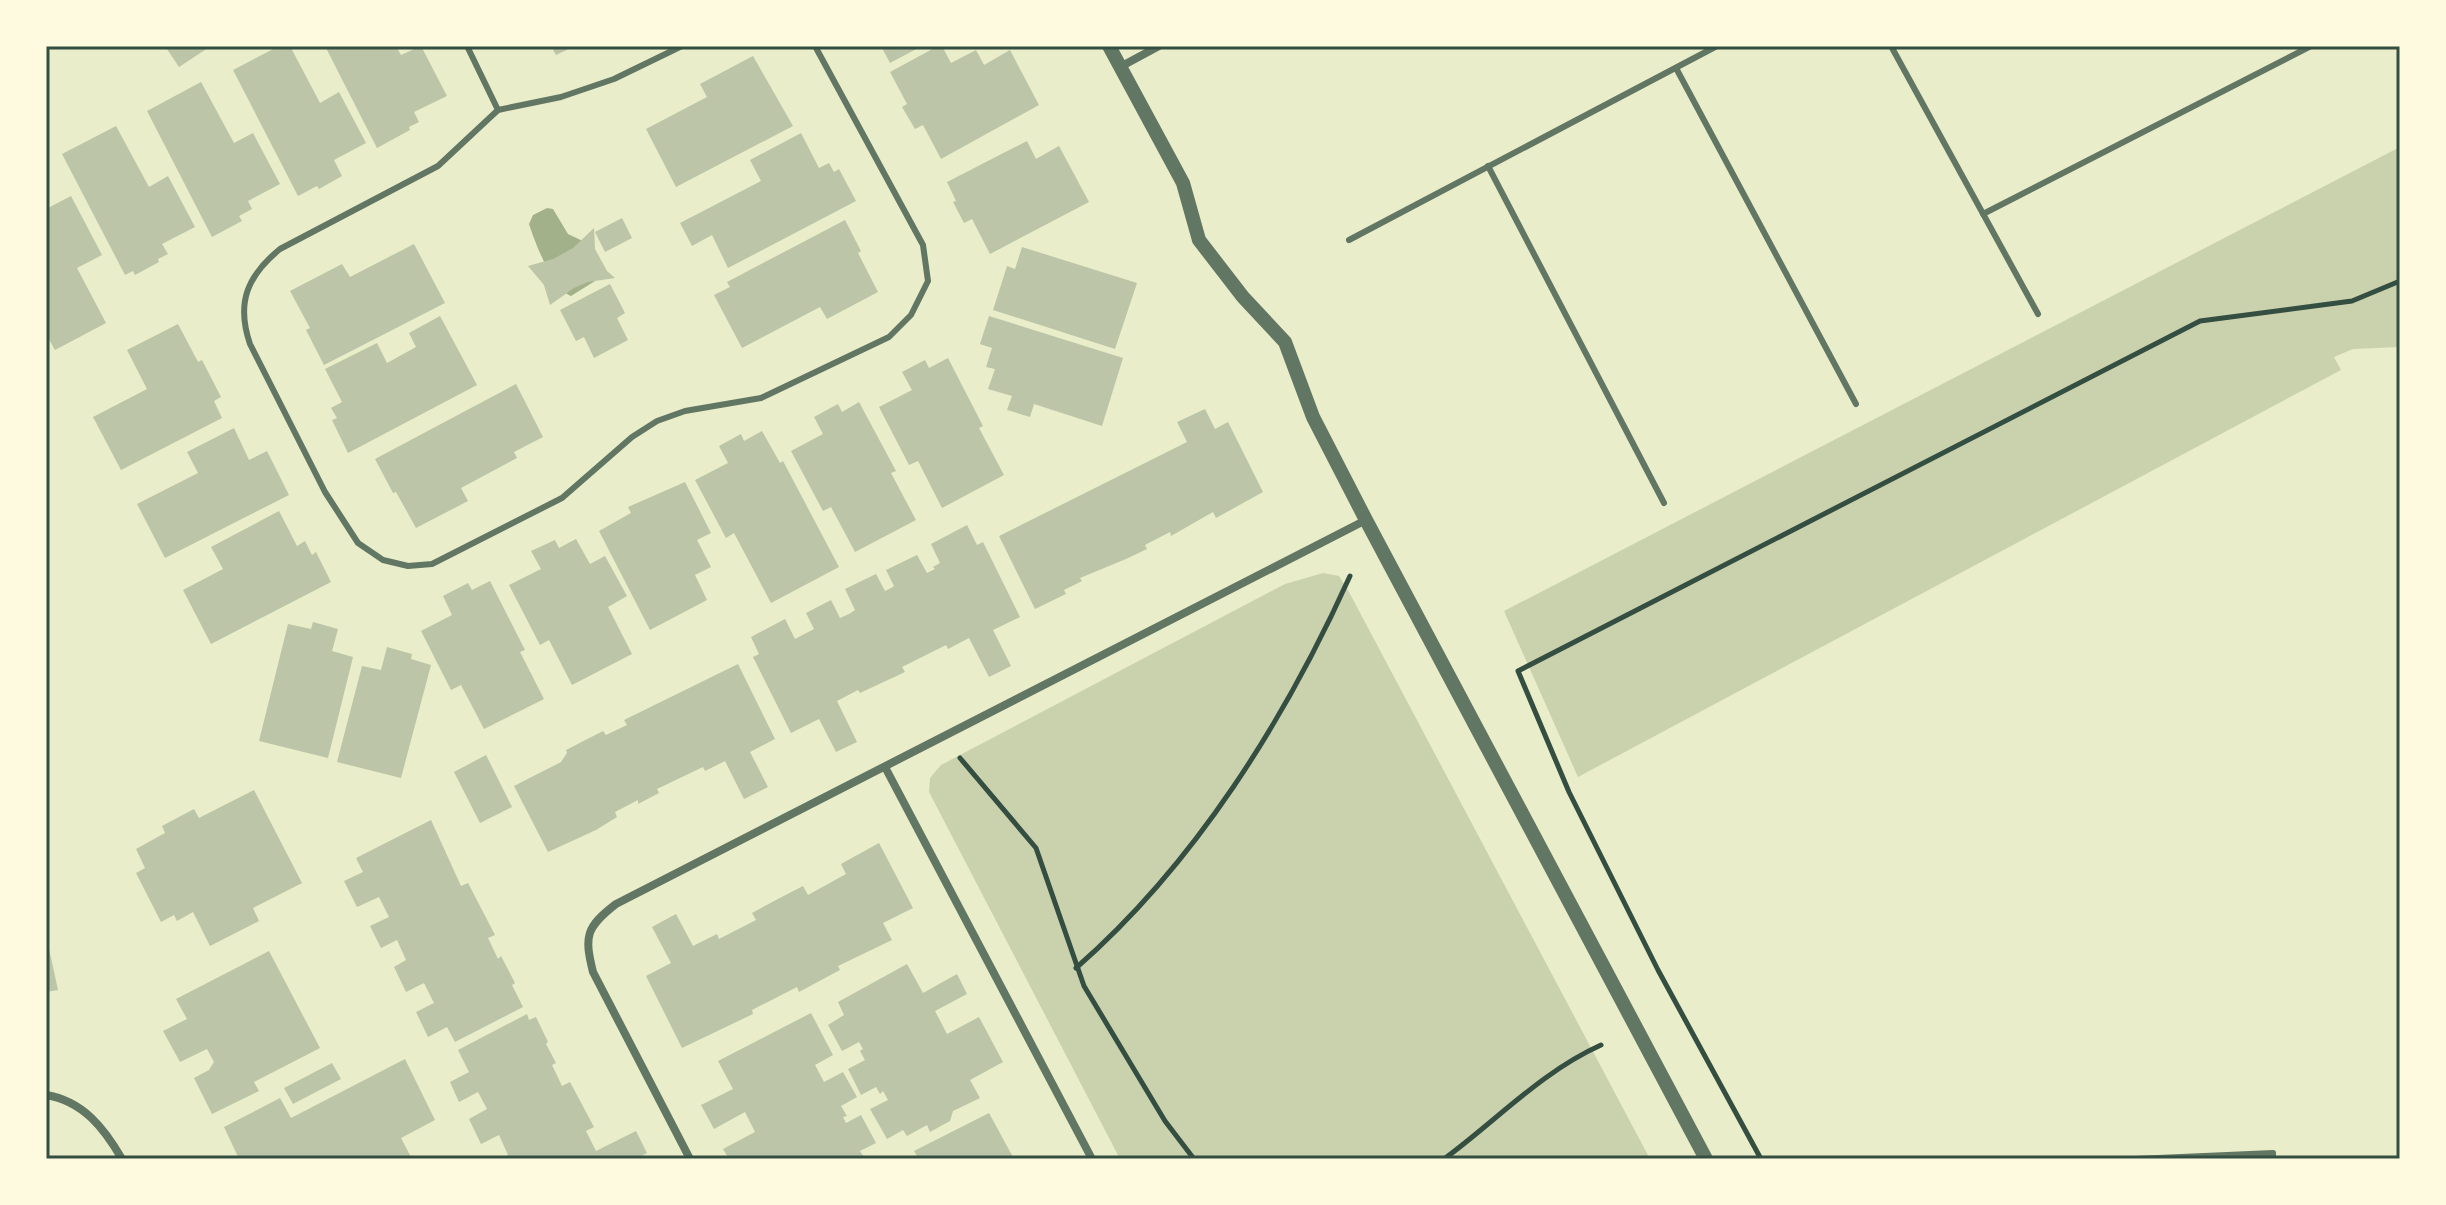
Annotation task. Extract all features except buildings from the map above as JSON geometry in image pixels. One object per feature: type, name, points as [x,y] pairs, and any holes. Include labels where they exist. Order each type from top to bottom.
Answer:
[{"type":"street","points":[[1109,46],[1183,183],[1199,240],[1243,297],[1285,342],[1313,417],[1366,520],[1706,1159]]},
{"type":"street","points":[[1120,67],[1159,46]]},
{"type":"street","points":[[690,1159],[593,972],[586,944],[596,919],[616,904],[1366,520]]},
{"type":"street","points":[[885,767],[1092,1159]]},
{"type":"street","points":[[46,1095],[80,1107],[100,1125],[122,1159]]},
{"type":"lane","points":[[467,46],[498,110]]},
{"type":"lane","points":[[682,46],[614,79],[561,97],[498,110],[438,166],[280,249],[265,261],[252,280],[242,305],[242,323],[250,344],[325,492],[358,543],[383,560],[408,566],[432,564],[562,498],[632,437],[657,421],[685,411],[761,398],[889,337],[911,315],[928,281],[923,245],[815,46]]},
{"type":"lane","points":[[1349,240],[1717,46]]},
{"type":"lane","points":[[1891,46],[2038,314]]},
{"type":"lane","points":[[1983,214],[2311,46]]},
{"type":"lane","points":[[1676,68],[1856,404]]},
{"type":"lane","points":[[1488,166],[1664,503]]},
{"type":"lane","points":[[2135,1159],[2273,1153],[2273,1159]]},
{"type":"path","points":[[1761,1159],[1658,970],[1569,792],[1518,671],[2200,321],[2352,301],[2400,281]]},
{"type":"path","points":[[1076,968],[1119,931],[1187,851],[1270,730],[1324,633],[1350,576]]},
{"type":"path","points":[[945,734],[988,795],[1036,848],[1084,986],[1165,1121],[1194,1159]]},
{"type":"path","points":[[1444,1159],[1545,1076],[1601,1045]]},
{"type":"shaded area","points":[[2400,147],[2400,347],[2353,349],[2334,357],[2341,370],[1578,777],[1504,611]]},
{"type":"shaded area","points":[[547,208],[553,209],[568,234],[587,243],[598,270],[595,281],[571,296],[551,275],[529,224],[533,215]]},
{"type":"shaded area","points":[[1323,573],[1339,576],[1349,592],[1650,1159],[1120,1159],[929,792],[930,778],[941,765],[1285,584]]}]
